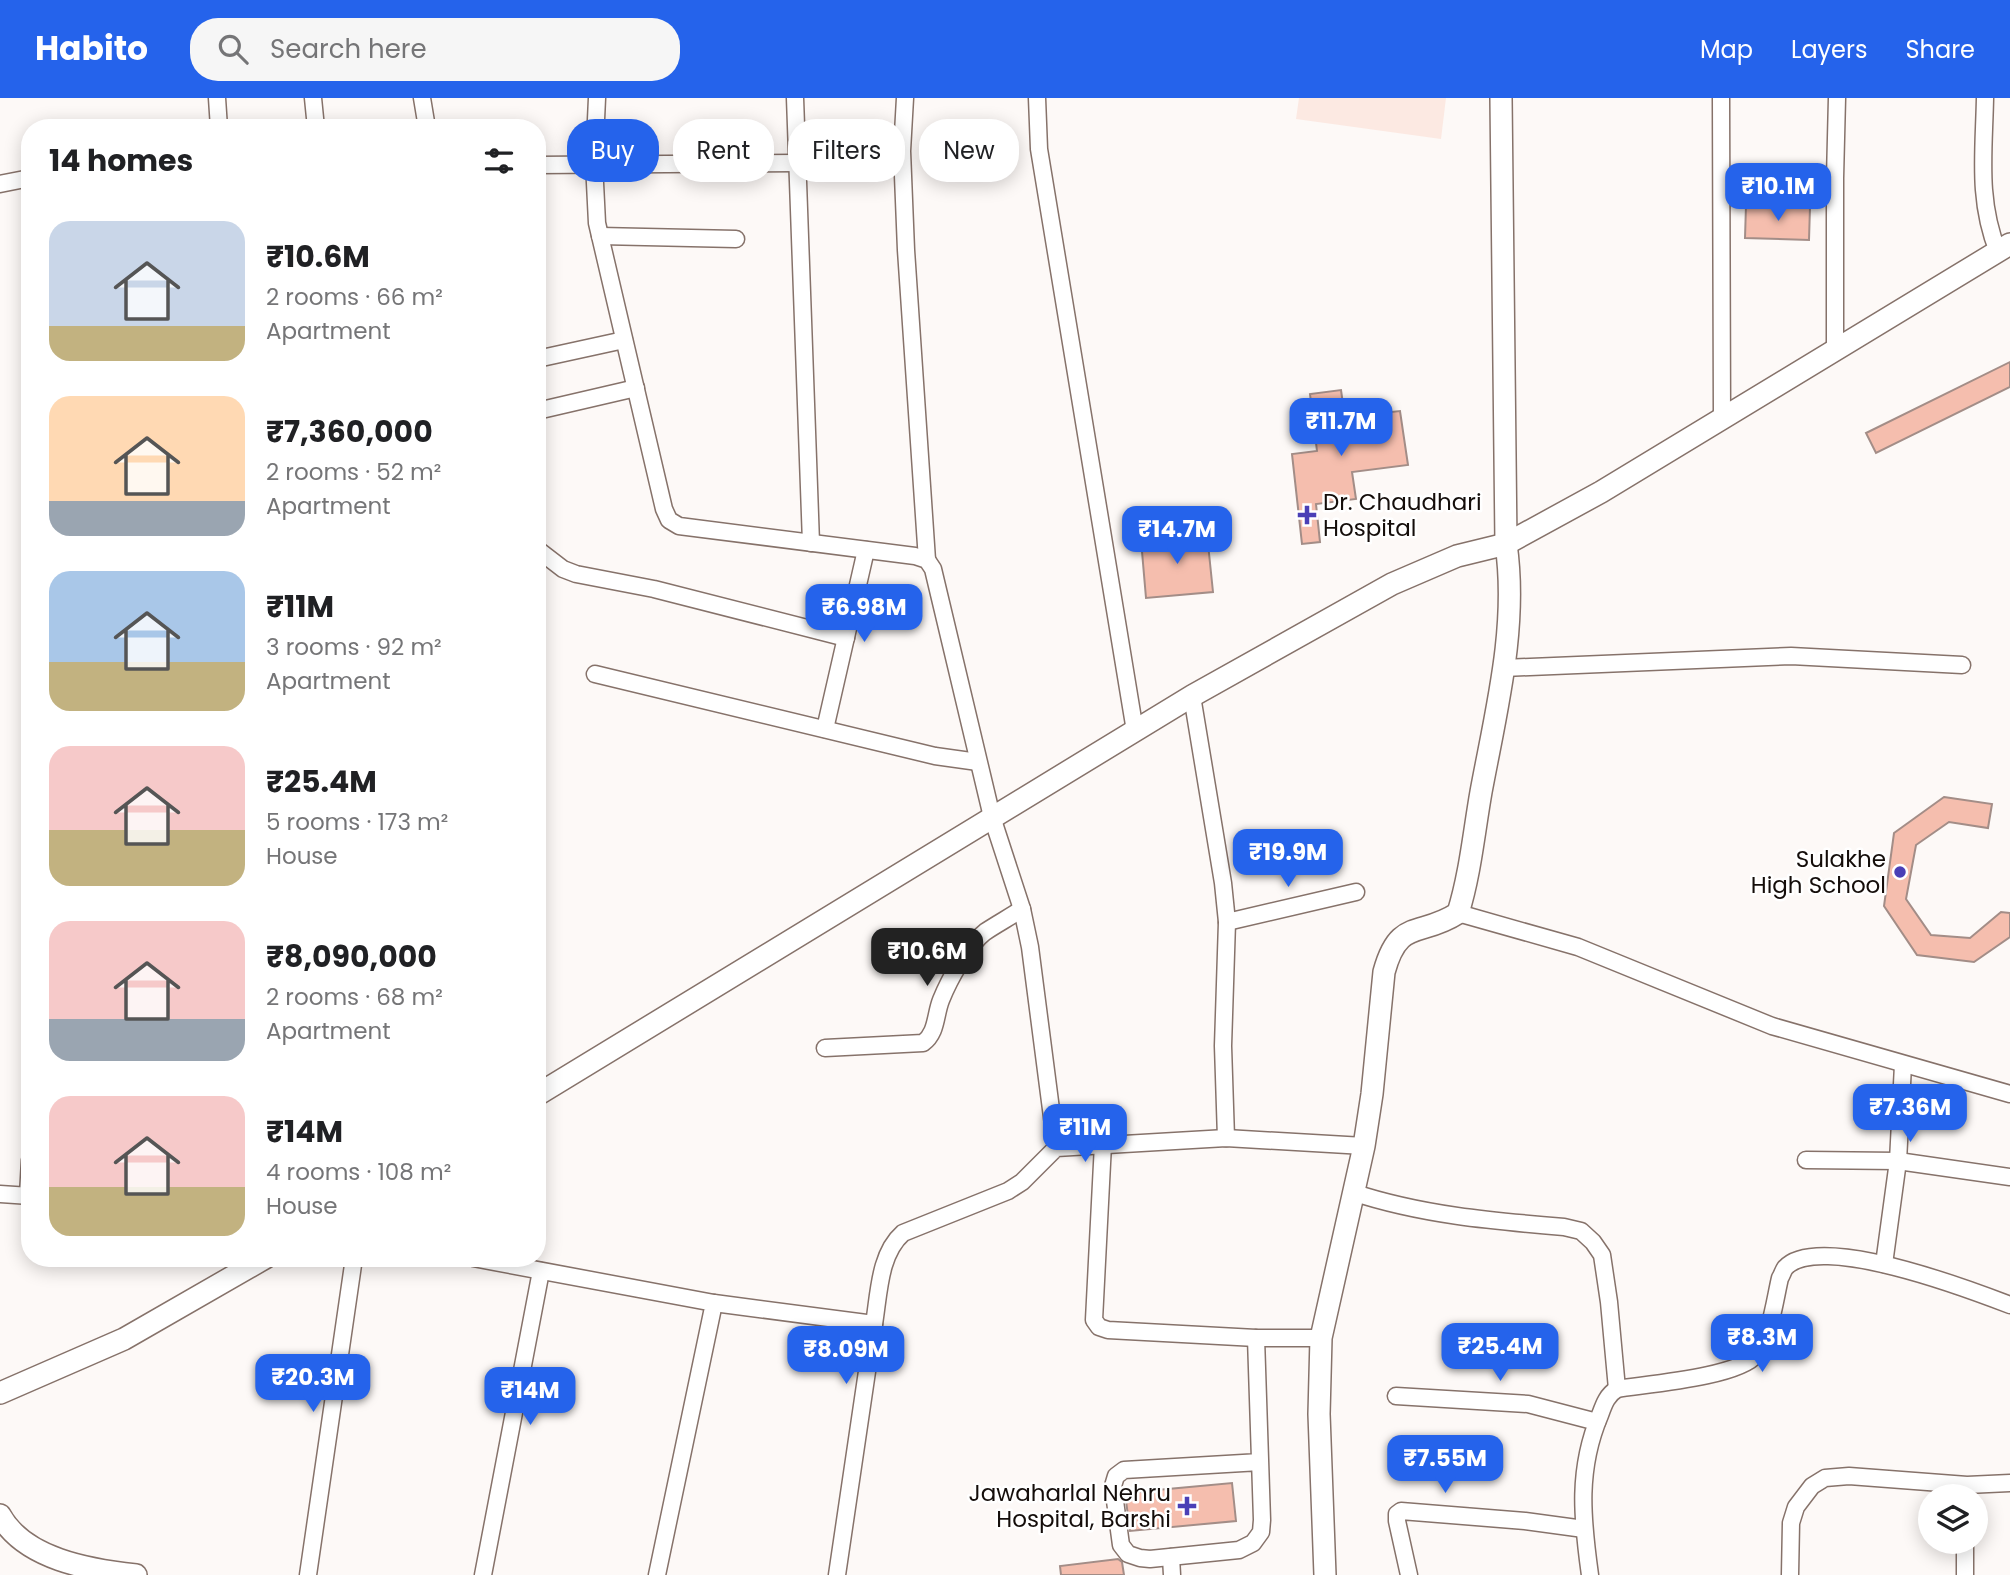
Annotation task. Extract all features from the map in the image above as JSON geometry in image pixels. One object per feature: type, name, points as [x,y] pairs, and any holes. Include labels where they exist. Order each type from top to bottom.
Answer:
[{"type":"main road","points":[[1325,1575],[1319,1414],[1321,1338],[1364,1146],[1384,972],[1389,953],[1399,938],[1407,932],[1446,921],[1458,913],[1504,668],[1510,576],[1506,544],[1500,98]]},
{"type":"main road","points":[[546,1089],[1192,696],[1392,584],[1457,556],[1506,544],[1601,492],[2004,248]]},
{"type":"main road","points":[[0,1393],[124,1339],[249,1267]]},
{"type":"main road","points":[[0,1515],[7,1528],[33,1548],[113,1574],[136,1575]]},
{"type":"street","points":[[217,98],[218,119]]},
{"type":"street","points":[[313,98],[315,119]]},
{"type":"street","points":[[422,98],[426,119]]},
{"type":"street","points":[[596,119],[597,98]]},
{"type":"street","points":[[795,98],[796,119]]},
{"type":"street","points":[[905,98],[902,151],[906,250],[927,560],[933,569],[992,817],[1022,909],[1030,947],[1056,1148]]},
{"type":"street","points":[[1037,98],[1039,149],[1135,731]]},
{"type":"street","points":[[1721,98],[1722,419]]},
{"type":"street","points":[[1835,350],[1837,98]]},
{"type":"street","points":[[1985,98],[1986,218],[2004,248]]},
{"type":"street","points":[[659,163],[788,163]]},
{"type":"street","points":[[546,165],[567,164]]},
{"type":"street","points":[[0,184],[21,180]]},
{"type":"street","points":[[594,182],[600,236],[664,509],[669,520],[679,526],[927,560]]},
{"type":"street","points":[[798,182],[811,543]]},
{"type":"street","points":[[600,236],[736,239]]},
{"type":"street","points":[[546,357],[624,340]]},
{"type":"street","points":[[546,409],[636,388]]},
{"type":"street","points":[[825,729],[866,550]]},
{"type":"street","points":[[546,556],[563,569],[576,574],[654,589],[846,638]]},
{"type":"street","points":[[1504,668],[1791,656],[1962,666]]},
{"type":"street","points":[[595,674],[935,756],[978,762]]},
{"type":"street","points":[[1192,696],[1227,922],[1223,1046],[1226,1138]]},
{"type":"street","points":[[1227,922],[1356,892]]},
{"type":"street","points":[[825,1048],[923,1044],[930,1039],[941,1000],[974,944],[984,933],[1022,909]]},
{"type":"street","points":[[1458,913],[1578,947],[1772,1026],[2010,1094]]},
{"type":"street","points":[[1884,1264],[1898,1161],[1902,1065]]},
{"type":"street","points":[[837,1575],[887,1253],[893,1242],[903,1233],[1008,1191],[1022,1182],[1056,1148],[1226,1138],[1364,1146]]},
{"type":"street","points":[[1103,1144],[1094,1320],[1099,1328],[1256,1338],[1321,1338]]},
{"type":"street","points":[[1805,1160],[1898,1161],[2010,1177]]},
{"type":"street","points":[[1352,1192],[1403,1208],[1426,1212],[1581,1231],[1602,1255],[1617,1389]]},
{"type":"street","points":[[0,1194],[21,1195]]},
{"type":"street","points":[[1590,1575],[1584,1529],[1584,1469],[1589,1441],[1609,1394],[1617,1389],[1729,1371],[1746,1364],[1758,1354],[1764,1342],[1780,1278],[1785,1268],[1794,1262],[1843,1257],[1884,1264],[1951,1283],[2010,1305]]},
{"type":"street","points":[[308,1575],[353,1267]]},
{"type":"street","points":[[520,1267],[714,1303],[874,1324]]},
{"type":"street","points":[[483,1575],[541,1271]]},
{"type":"street","points":[[657,1575],[714,1303]]},
{"type":"street","points":[[1256,1338],[1262,1520],[1261,1532],[1253,1543],[1239,1549],[1171,1557],[1140,1559],[1128,1554],[1121,1545],[1113,1486],[1116,1476],[1124,1470],[1260,1462]]},
{"type":"street","points":[[1396,1396],[1528,1404],[1597,1422]]},
{"type":"street","points":[[1790,1575],[1791,1523],[1796,1507],[1812,1486],[1825,1478],[1849,1476],[1918,1485]]},
{"type":"street","points":[[1988,1487],[2010,1483]]},
{"type":"street","points":[[1409,1575],[1397,1521],[1397,1514],[1401,1511],[1525,1521],[1584,1529]]},
{"type":"street","points":[[1965,1554],[1965,1575]]},
{"type":"street","points":[[1171,1557],[1172,1575]]},
{"type":"shaded area","points":[[1299,98],[1446,98],[1441,139],[1296,119]]},
{"type":"building","points":[[1746,205],[1810,207],[1809,240],[1745,238]]},
{"type":"building","points":[[2010,362],[2010,387],[1876,453],[1866,433]]},
{"type":"building","points":[[1341,390],[1347,433],[1375,429],[1373,414],[1400,411],[1408,465],[1352,472],[1356,499],[1316,504],[1320,542],[1302,544],[1292,454],[1317,451],[1310,394]]},
{"type":"building","points":[[1207,534],[1213,592],[1146,598],[1141,540]]},
{"type":"building","name":"Sulakhe High School","points":[[1944,797],[1992,804],[1988,828],[1949,822],[1916,845],[1906,899],[1931,935],[1970,938],[2001,912],[2010,913],[2010,937],[1974,962],[1917,955],[1884,906],[1894,833]]},
{"type":"building","points":[[1232,1483],[1236,1521],[1130,1531],[1125,1493]]},
{"type":"building","points":[[1118,1559],[1122,1562],[1124,1575],[1061,1575],[1060,1566]]},
{"type":"place","name":"Dr. Chaudhari Hospital","points":[[1307,515]]},
{"type":"place","name":"Sulakhe High School","points":[[1900,872]]},
{"type":"place","name":"Jawaharlal Nehru Hospital, Barshi","points":[[1187,1506]]}]
